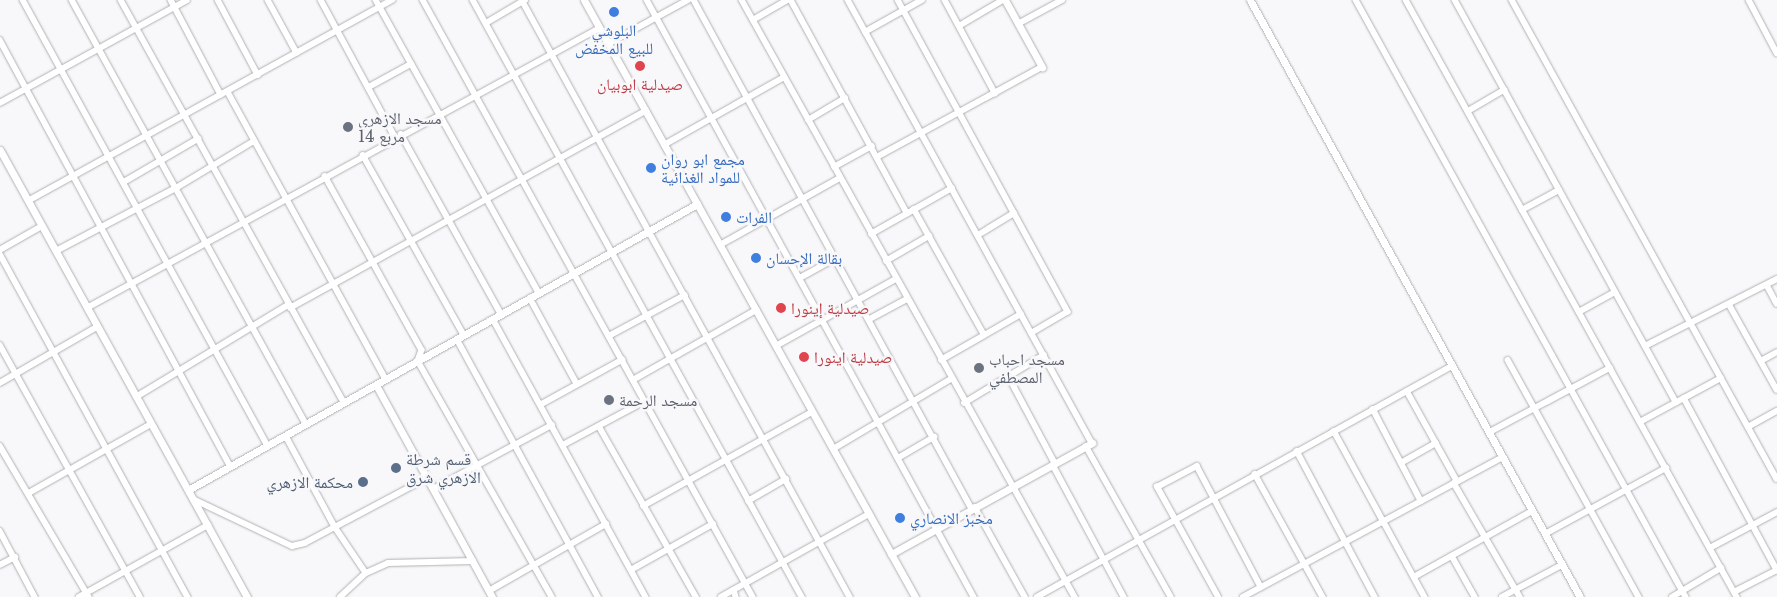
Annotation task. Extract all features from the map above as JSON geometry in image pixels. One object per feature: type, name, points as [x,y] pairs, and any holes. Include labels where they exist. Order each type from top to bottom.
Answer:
[{"type":"street","points":[[24,0],[268,446]]},
{"type":"street","points":[[72,0],[306,424]]},
{"type":"street","points":[[121,0],[289,307],[344,403]]},
{"type":"street","points":[[171,0],[221,95]]},
{"type":"street","points":[[0,103],[187,0]]},
{"type":"street","points":[[218,0],[258,75]]},
{"type":"street","points":[[268,0],[297,53]]},
{"type":"street","points":[[321,0],[395,137]]},
{"type":"street","points":[[376,0],[485,200],[539,293]]},
{"type":"street","points":[[28,201],[109,154],[228,92],[392,0]]},
{"type":"street","points":[[423,0],[753,597]]},
{"type":"street","points":[[473,0],[561,158],[725,462],[802,597]]},
{"type":"street","points":[[486,23],[523,0],[551,54],[651,230],[763,440],[850,597]]},
{"type":"street","points":[[584,0],[915,597]]},
{"type":"street","points":[[647,0],[974,597]]},
{"type":"street","points":[[608,44],[688,0]]},
{"type":"street","points":[[694,0],[934,438],[1025,597]]},
{"type":"street","points":[[742,0],[964,403],[1074,597]]},
{"type":"street","points":[[753,20],[788,0]]},
{"type":"street","points":[[792,0],[872,146],[906,214]]},
{"type":"street","points":[[848,0],[1032,333],[1138,540],[1171,597]]},
{"type":"street","points":[[898,0],[1068,312],[1032,333]]},
{"type":"street","points":[[865,32],[922,0]]},
{"type":"street","points":[[945,0],[995,93]]},
{"type":"street","points":[[877,157],[1042,68],[1004,0],[958,26]]},
{"type":"street","points":[[1018,24],[1062,0]]},
{"type":"street","points":[[1250,0],[1580,597]]},
{"type":"street","points":[[1356,0],[1686,597]]},
{"type":"street","points":[[1406,0],[1735,594],[1777,570],[1775,562],[1684,398]]},
{"type":"street","points":[[1455,0],[1676,402]]},
{"type":"street","points":[[1512,0],[1777,479]]},
{"type":"street","points":[[1748,0],[1777,53]]},
{"type":"street","points":[[87,308],[438,113],[600,28]]},
{"type":"street","points":[[0,40],[231,467]]},
{"type":"street","points":[[369,88],[411,64]]},
{"type":"street","points":[[664,145],[784,77]]},
{"type":"street","points":[[1468,111],[1504,90]]},
{"type":"street","points":[[228,92],[285,199],[386,379]]},
{"type":"street","points":[[808,120],[845,98]]},
{"type":"street","points":[[136,397],[289,307],[374,263],[646,111]]},
{"type":"street","points":[[402,134],[501,314]]},
{"type":"street","points":[[124,182],[198,139]]},
{"type":"street","points":[[56,251],[176,188],[212,164],[254,141]]},
{"type":"street","points":[[834,167],[872,146]]},
{"type":"street","points":[[0,150],[247,597]]},
{"type":"street","points":[[363,155],[412,241],[516,445],[598,597]]},
{"type":"street","points":[[325,176],[422,350],[418,361],[552,597]]},
{"type":"street","points":[[720,245],[840,178]]},
{"type":"street","points":[[871,234],[952,188]]},
{"type":"street","points":[[1522,210],[1559,190]]},
{"type":"street","points":[[188,490],[697,204]]},
{"type":"street","points":[[914,209],[984,334]]},
{"type":"street","points":[[978,235],[1014,213]]},
{"type":"street","points":[[42,226],[0,252],[52,352],[108,448],[188,597]]},
{"type":"street","points":[[886,261],[929,236]]},
{"type":"street","points":[[800,278],[836,258]]},
{"type":"street","points":[[776,346],[896,279]]},
{"type":"street","points":[[1645,346],[1777,280]]},
{"type":"street","points":[[1767,285],[1777,304]]},
{"type":"street","points":[[1579,312],[1615,292]]},
{"type":"street","points":[[609,336],[685,295]]},
{"type":"street","points":[[530,298],[577,384]]},
{"type":"street","points":[[870,319],[907,299]]},
{"type":"street","points":[[1729,304],[1777,390]]},
{"type":"street","points":[[633,380],[756,310]]},
{"type":"street","points":[[941,360],[1021,314]]},
{"type":"street","points":[[493,319],[646,597]]},
{"type":"street","points":[[0,382],[98,327]]},
{"type":"street","points":[[0,345],[140,597]]},
{"type":"street","points":[[1761,361],[1777,352]]},
{"type":"street","points":[[964,403],[1044,356]]},
{"type":"street","points":[[540,404],[622,360]]},
{"type":"street","points":[[1508,360],[1639,597]]},
{"type":"street","points":[[1036,597],[1452,366]]},
{"type":"street","points":[[1490,432],[1610,368]]},
{"type":"street","points":[[1009,377],[1124,597]]},
{"type":"street","points":[[1640,422],[1721,378]]},
{"type":"street","points":[[833,449],[951,379]]},
{"type":"street","points":[[376,385],[490,594],[606,524]]},
{"type":"street","points":[[1406,391],[1436,443],[1485,537],[1520,597]]},
{"type":"street","points":[[563,446],[645,401]]},
{"type":"street","points":[[1373,409],[1421,501]]},
{"type":"street","points":[[1748,427],[1777,411]]},
{"type":"street","points":[[643,506],[812,412]]},
{"type":"street","points":[[28,493],[151,424]]},
{"type":"street","points":[[433,489],[552,425]]},
{"type":"street","points":[[599,426],[696,597]]},
{"type":"street","points":[[1334,431],[1425,597]]},
{"type":"street","points":[[286,436],[335,527],[366,573]]},
{"type":"street","points":[[898,458],[934,438]]},
{"type":"street","points":[[1401,463],[1436,443]]},
{"type":"street","points":[[891,554],[1089,445]]},
{"type":"street","points":[[0,446],[88,595]]},
{"type":"street","points":[[1296,451],[1375,597]]},
{"type":"street","points":[[1243,597],[1503,457]]},
{"type":"street","points":[[1218,597],[1157,486],[1197,466],[1261,587]]},
{"type":"street","points":[[1545,534],[1666,468]]},
{"type":"street","points":[[1255,474],[1323,597]]},
{"type":"street","points":[[193,499],[292,546],[335,527],[427,478]]},
{"type":"street","points":[[748,501],[786,479]]},
{"type":"street","points":[[1414,577],[1532,511]]},
{"type":"street","points":[[1710,548],[1777,512]]},
{"type":"street","points":[[721,597],[869,514]]},
{"type":"street","points":[[632,570],[713,524]]},
{"type":"street","points":[[79,597],[88,595],[126,571],[208,525]]},
{"type":"street","points":[[0,530],[36,597]]},
{"type":"street","points":[[1452,556],[1475,597]]},
{"type":"street","points":[[0,565],[15,557]]},
{"type":"street","points":[[340,597],[366,573],[404,561],[472,561]]},
{"type":"street","points":[[1502,597],[1562,565]]},
{"type":"street","points":[[1672,597],[1721,568]]},
{"type":"street","points":[[734,590],[736,597]]},
{"type":"place","name":"البلوشي للبيع المخفض","points":[[614,12]]},
{"type":"place","name":"صيدلية ابوبيان","points":[[640,66]]},
{"type":"place","name":"مسجد الازهري مربع 14","points":[[348,127]]},
{"type":"place","name":"مجمع ابو روان للمواد الغذائية","points":[[651,168]]},
{"type":"place","name":"الفرات","points":[[726,217]]},
{"type":"place","name":"بقالة الإحسان","points":[[756,258]]},
{"type":"place","name":"صيدلية إينورا","points":[[781,308]]},
{"type":"place","name":"صيدلية اينورا","points":[[804,357]]},
{"type":"place","name":"مسجد احباب المصطفي","points":[[979,368]]},
{"type":"place","name":"مسجد الرحمة","points":[[609,400]]},
{"type":"place","name":"قسم شرطة الازهري شرق","points":[[396,468]]},
{"type":"place","name":"محكمة الازهري","points":[[363,482]]},
{"type":"place","name":"مخبز الانصاري","points":[[900,518]]}]
